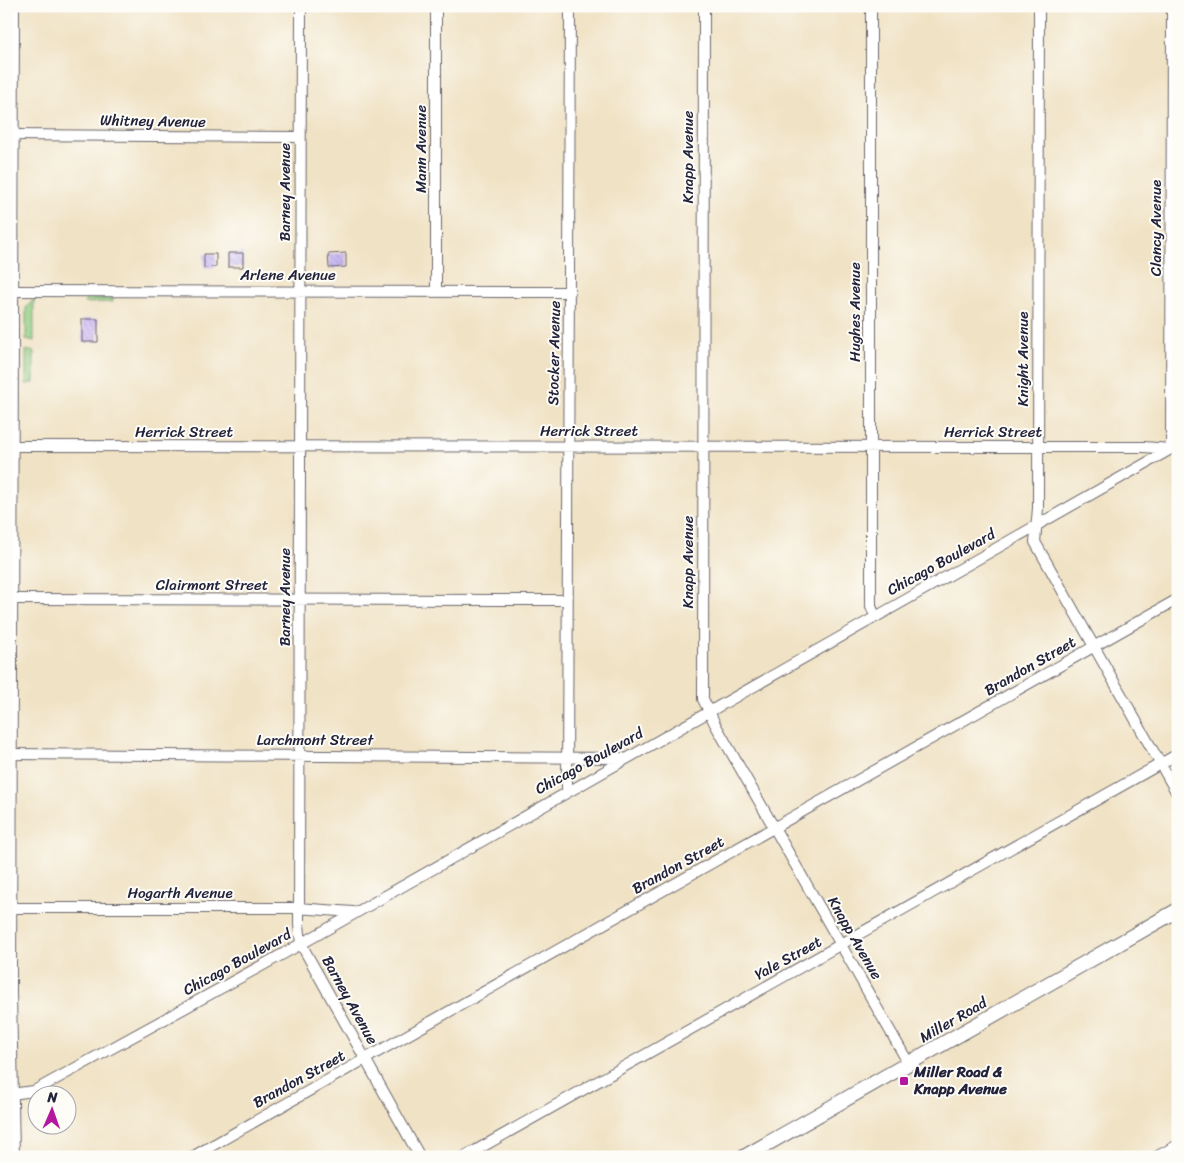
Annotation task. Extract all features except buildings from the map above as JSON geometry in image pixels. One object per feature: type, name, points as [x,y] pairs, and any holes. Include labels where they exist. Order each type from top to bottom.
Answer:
[{"type":"main road","points":[[12,6],[9,135],[8,446],[8,908],[12,1157]]},
{"type":"main road","name":"Miller Road","points":[[744,1157],[1178,910]]},
{"type":"street","name":"Barney Avenue","points":[[301,6],[302,447],[298,908],[301,944],[420,1157]]},
{"type":"street","name":"Mann Avenue","points":[[436,6],[436,291]]},
{"type":"street","name":"Stocker Avenue","points":[[567,791],[570,6]]},
{"type":"street","name":"Knapp Avenue","points":[[704,6],[703,699],[774,828],[909,1064]]},
{"type":"street","name":"Hughes Avenue","points":[[871,6],[870,606],[875,616]]},
{"type":"street","name":"Knight Avenue","points":[[1038,6],[1038,508],[1035,542],[1178,795]]},
{"type":"street","name":"Clancy Avenue","points":[[1172,6],[1174,447]]},
{"type":"street","name":"Whitney Avenue","points":[[9,135],[300,137]]},
{"type":"street","name":"Arlene Avenue","points":[[9,291],[301,290],[570,292]]},
{"type":"street","name":"Herrick Street","points":[[8,446],[1174,447]]},
{"type":"street","name":"Chicago Boulevard","points":[[11,1094],[34,1092],[301,944],[353,912],[1174,447]]},
{"type":"street","name":"Brandon Street","points":[[192,1157],[1178,599]]},
{"type":"street","name":"Clairmont Street","points":[[9,600],[567,600]]},
{"type":"street","name":"Larchmont Street","points":[[8,754],[567,756],[624,758]]},
{"type":"street","name":"Yale Street","points":[[464,1157],[841,946],[1178,754]]},
{"type":"street","name":"Hogarth Avenue","points":[[8,908],[298,908],[353,912]]},
{"type":"street","points":[[1156,1157],[1178,1145]]},
{"type":"green space","points":[[87,297],[113,298],[113,302],[84,303]]},
{"type":"green space","points":[[34,299],[34,341],[26,339],[26,308]]},
{"type":"green space","points":[[26,350],[34,352],[34,383],[26,384]]},
{"type":"place","name":"Miller Road & Knapp Avenue","points":[[904,1081]]}]
